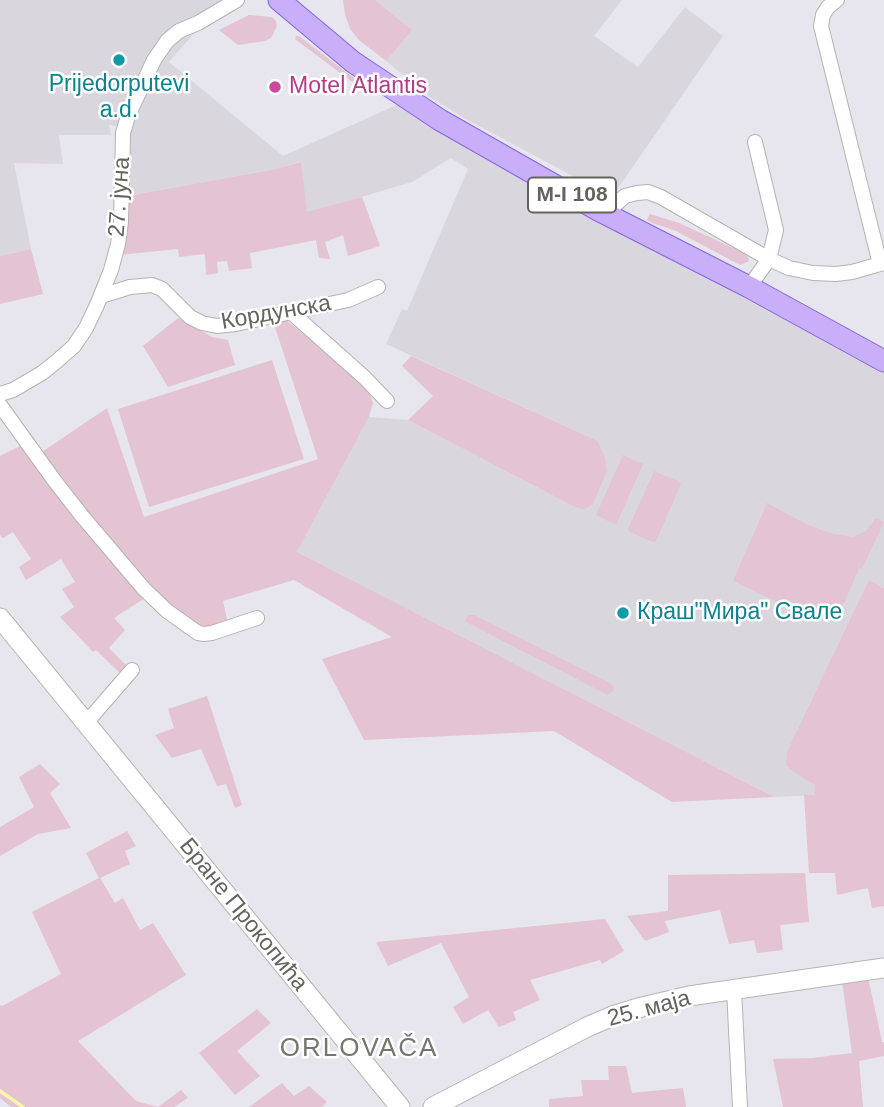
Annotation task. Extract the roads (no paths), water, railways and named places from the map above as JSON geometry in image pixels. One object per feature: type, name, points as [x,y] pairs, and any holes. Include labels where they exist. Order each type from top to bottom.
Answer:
[{"type":"main road","name":"M-I 108","points":[[279,0],[353,62],[440,121],[533,174],[884,361]]},
{"type":"street","name":"27. јуна","points":[[0,394],[13,390],[42,373],[66,354],[86,328],[101,296],[114,257],[121,222],[123,133],[153,60],[167,41],[179,31],[237,0]]},
{"type":"street","points":[[609,215],[625,196],[648,192],[662,197],[789,268],[836,274],[882,263],[821,26],[822,15],[837,0]]},
{"type":"street","points":[[749,287],[769,259],[776,230],[755,142]]},
{"type":"street","name":"Кордунска","points":[[101,296],[130,287],[152,285],[162,289],[190,317],[217,326],[348,300],[378,287]]},
{"type":"street","points":[[292,313],[387,401]]},
{"type":"street","points":[[0,405],[82,516],[144,589],[167,611],[198,633],[204,634],[257,618]]},
{"type":"street","name":"Бране Прокопића","points":[[0,618],[400,1107]]},
{"type":"street","points":[[86,723],[132,670]]},
{"type":"street","name":"25. маја","points":[[433,1107],[539,1051],[615,1015],[689,996],[884,968]]},
{"type":"street","points":[[734,990],[740,1107]]},
{"type":"waterway","points":[[0,1091],[23,1107]]},
{"type":"place","name":"Prijedorputevi a.d.","points":[[119,60]]},
{"type":"place","name":"Motel Atlantis","points":[[275,87]]},
{"type":"place","name":"Краш\"Мира\" Свале","points":[[623,613]]},
{"type":"district","name":"ORLOVAČA","points":[[359,1049]]}]
